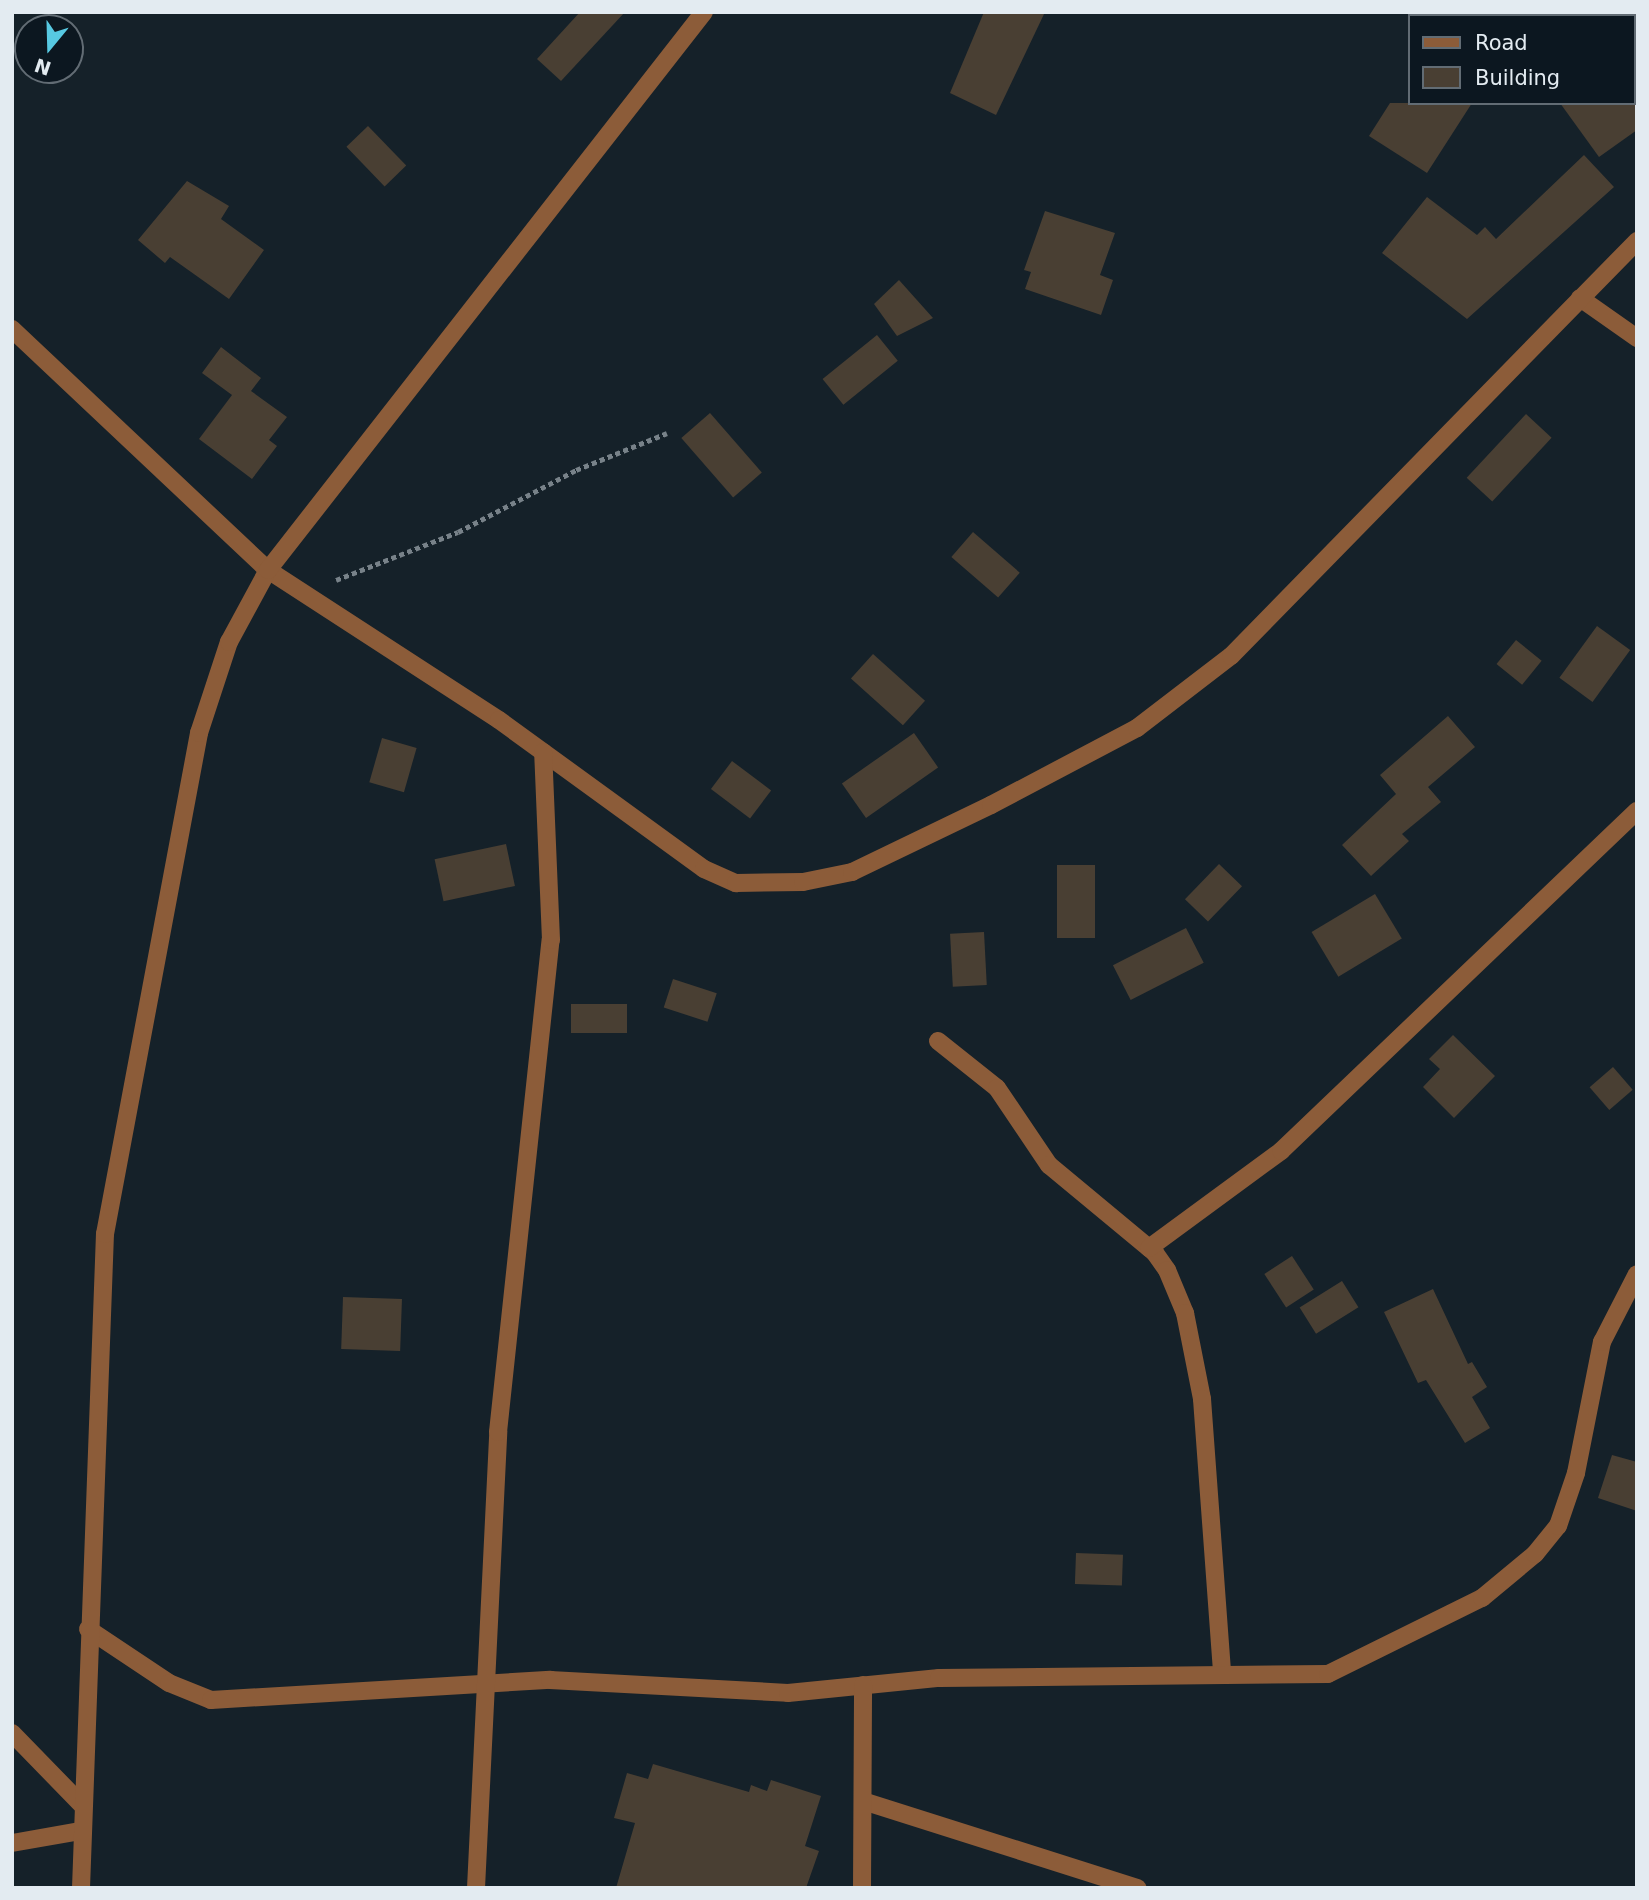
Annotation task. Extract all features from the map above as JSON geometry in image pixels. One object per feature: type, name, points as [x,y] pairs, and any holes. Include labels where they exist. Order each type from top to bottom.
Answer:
[{"type":"street","points":[[81,1888],[81,1804],[105,1234],[199,733],[229,642],[268,570],[704,12]]},
{"type":"street","points":[[12,329],[268,570],[543,752],[722,878],[769,884],[852,872],[1137,728],[1231,656],[1637,241]]},
{"type":"street","points":[[1580,298],[1637,338]]},
{"type":"street","points":[[1616,321],[1637,320]]},
{"type":"street","points":[[476,1888],[498,1433],[551,940],[543,752]]},
{"type":"street","points":[[1149,1248],[1281,1151],[1637,811]]},
{"type":"street","points":[[939,1041],[997,1088],[1049,1165],[1149,1248],[1167,1270],[1192,1340],[1202,1399],[1222,1674]]},
{"type":"street","points":[[88,1629],[169,1683],[211,1700],[550,1680],[788,1693],[939,1678],[1338,1671],[1369,1650],[1482,1598],[1535,1554],[1558,1526],[1576,1473],[1602,1342],[1637,1274]]},
{"type":"street","points":[[862,1888],[863,1685]]},
{"type":"street","points":[[12,1733],[81,1804]]},
{"type":"street","points":[[863,1801],[1138,1888]]},
{"type":"street","points":[[12,1843],[81,1831]]},
{"type":"path","points":[[303,593],[458,532],[576,470],[667,433]]},
{"type":"building","points":[[580,12],[625,12],[561,81],[537,59]]},
{"type":"building","points":[[984,12],[1045,12],[996,115],[950,93]]},
{"type":"building","points":[[1390,103],[1471,105],[1427,173],[1369,136]]},
{"type":"building","points":[[1637,103],[1637,130],[1599,157],[1561,105]]},
{"type":"building","points":[[368,126],[406,166],[385,186],[346,147]]},
{"type":"building","points":[[1584,155],[1614,187],[1467,319],[1382,253],[1427,197],[1477,235],[1485,227],[1496,239]]},
{"type":"building","points":[[187,181],[229,206],[221,219],[264,250],[229,299],[170,257],[165,263],[138,240]]},
{"type":"building","points":[[1045,211],[1115,233],[1100,275],[1113,280],[1101,315],[1025,289],[1031,272],[1024,270]]},
{"type":"building","points":[[899,280],[933,318],[897,336],[874,304]]},
{"type":"building","points":[[877,335],[898,361],[843,405],[823,379]]},
{"type":"building","points":[[221,347],[261,378],[251,391],[287,417],[269,440],[277,446],[252,479],[199,439],[232,395],[202,373]]},
{"type":"building","points":[[710,413],[762,473],[733,498],[681,438]]},
{"type":"building","points":[[1526,414],[1552,438],[1492,501],[1467,478]]},
{"type":"building","points":[[973,532],[1020,573],[998,598],[951,557]]},
{"type":"building","points":[[1597,626],[1630,650],[1593,702],[1559,678]]},
{"type":"building","points":[[1516,640],[1542,661],[1522,685],[1496,664]]},
{"type":"building","points":[[873,654],[925,701],[903,725],[851,679]]},
{"type":"building","points":[[1448,716],[1475,747],[1428,787],[1441,802],[1402,834],[1409,841],[1371,876],[1342,845],[1396,794],[1380,775]]},
{"type":"building","points":[[914,733],[938,767],[866,818],[842,783]]},
{"type":"building","points":[[382,738],[417,748],[404,792],[369,782]]},
{"type":"building","points":[[732,761],[771,790],[750,818],[711,789]]},
{"type":"building","points":[[506,844],[515,886],[444,901],[435,859]]},
{"type":"building","points":[[1219,864],[1242,886],[1208,921],[1185,899]]},
{"type":"building","points":[[1057,865],[1095,865],[1095,938],[1057,938]]},
{"type":"building","points":[[1375,894],[1402,939],[1338,977],[1312,932]]},
{"type":"building","points":[[1186,928],[1204,963],[1131,1000],[1113,965]]},
{"type":"building","points":[[984,932],[987,985],[953,987],[950,934]]},
{"type":"building","points":[[673,979],[717,993],[707,1022],[664,1008]]},
{"type":"building","points":[[571,1004],[627,1004],[627,1033],[571,1033]]},
{"type":"building","points":[[1453,1035],[1495,1076],[1454,1118],[1423,1087],[1440,1069],[1429,1059]]},
{"type":"building","points":[[1613,1067],[1633,1090],[1609,1110],[1590,1087]]},
{"type":"building","points":[[1292,1256],[1314,1290],[1286,1308],[1264,1274]]},
{"type":"building","points":[[1342,1281],[1358,1307],[1316,1334],[1300,1307]]},
{"type":"building","points":[[1433,1289],[1468,1364],[1472,1362],[1487,1387],[1472,1397],[1490,1428],[1465,1443],[1426,1380],[1418,1383],[1384,1312]]},
{"type":"building","points":[[343,1297],[402,1299],[400,1351],[341,1349]]},
{"type":"building","points":[[1612,1455],[1637,1462],[1637,1511],[1598,1498]]},
{"type":"building","points":[[1076,1553],[1123,1555],[1122,1586],[1075,1584]]},
{"type":"building","points":[[653,1764],[749,1792],[751,1785],[767,1791],[771,1780],[821,1796],[805,1846],[819,1851],[806,1888],[616,1888],[635,1823],[614,1818],[627,1773],[648,1779]]}]
